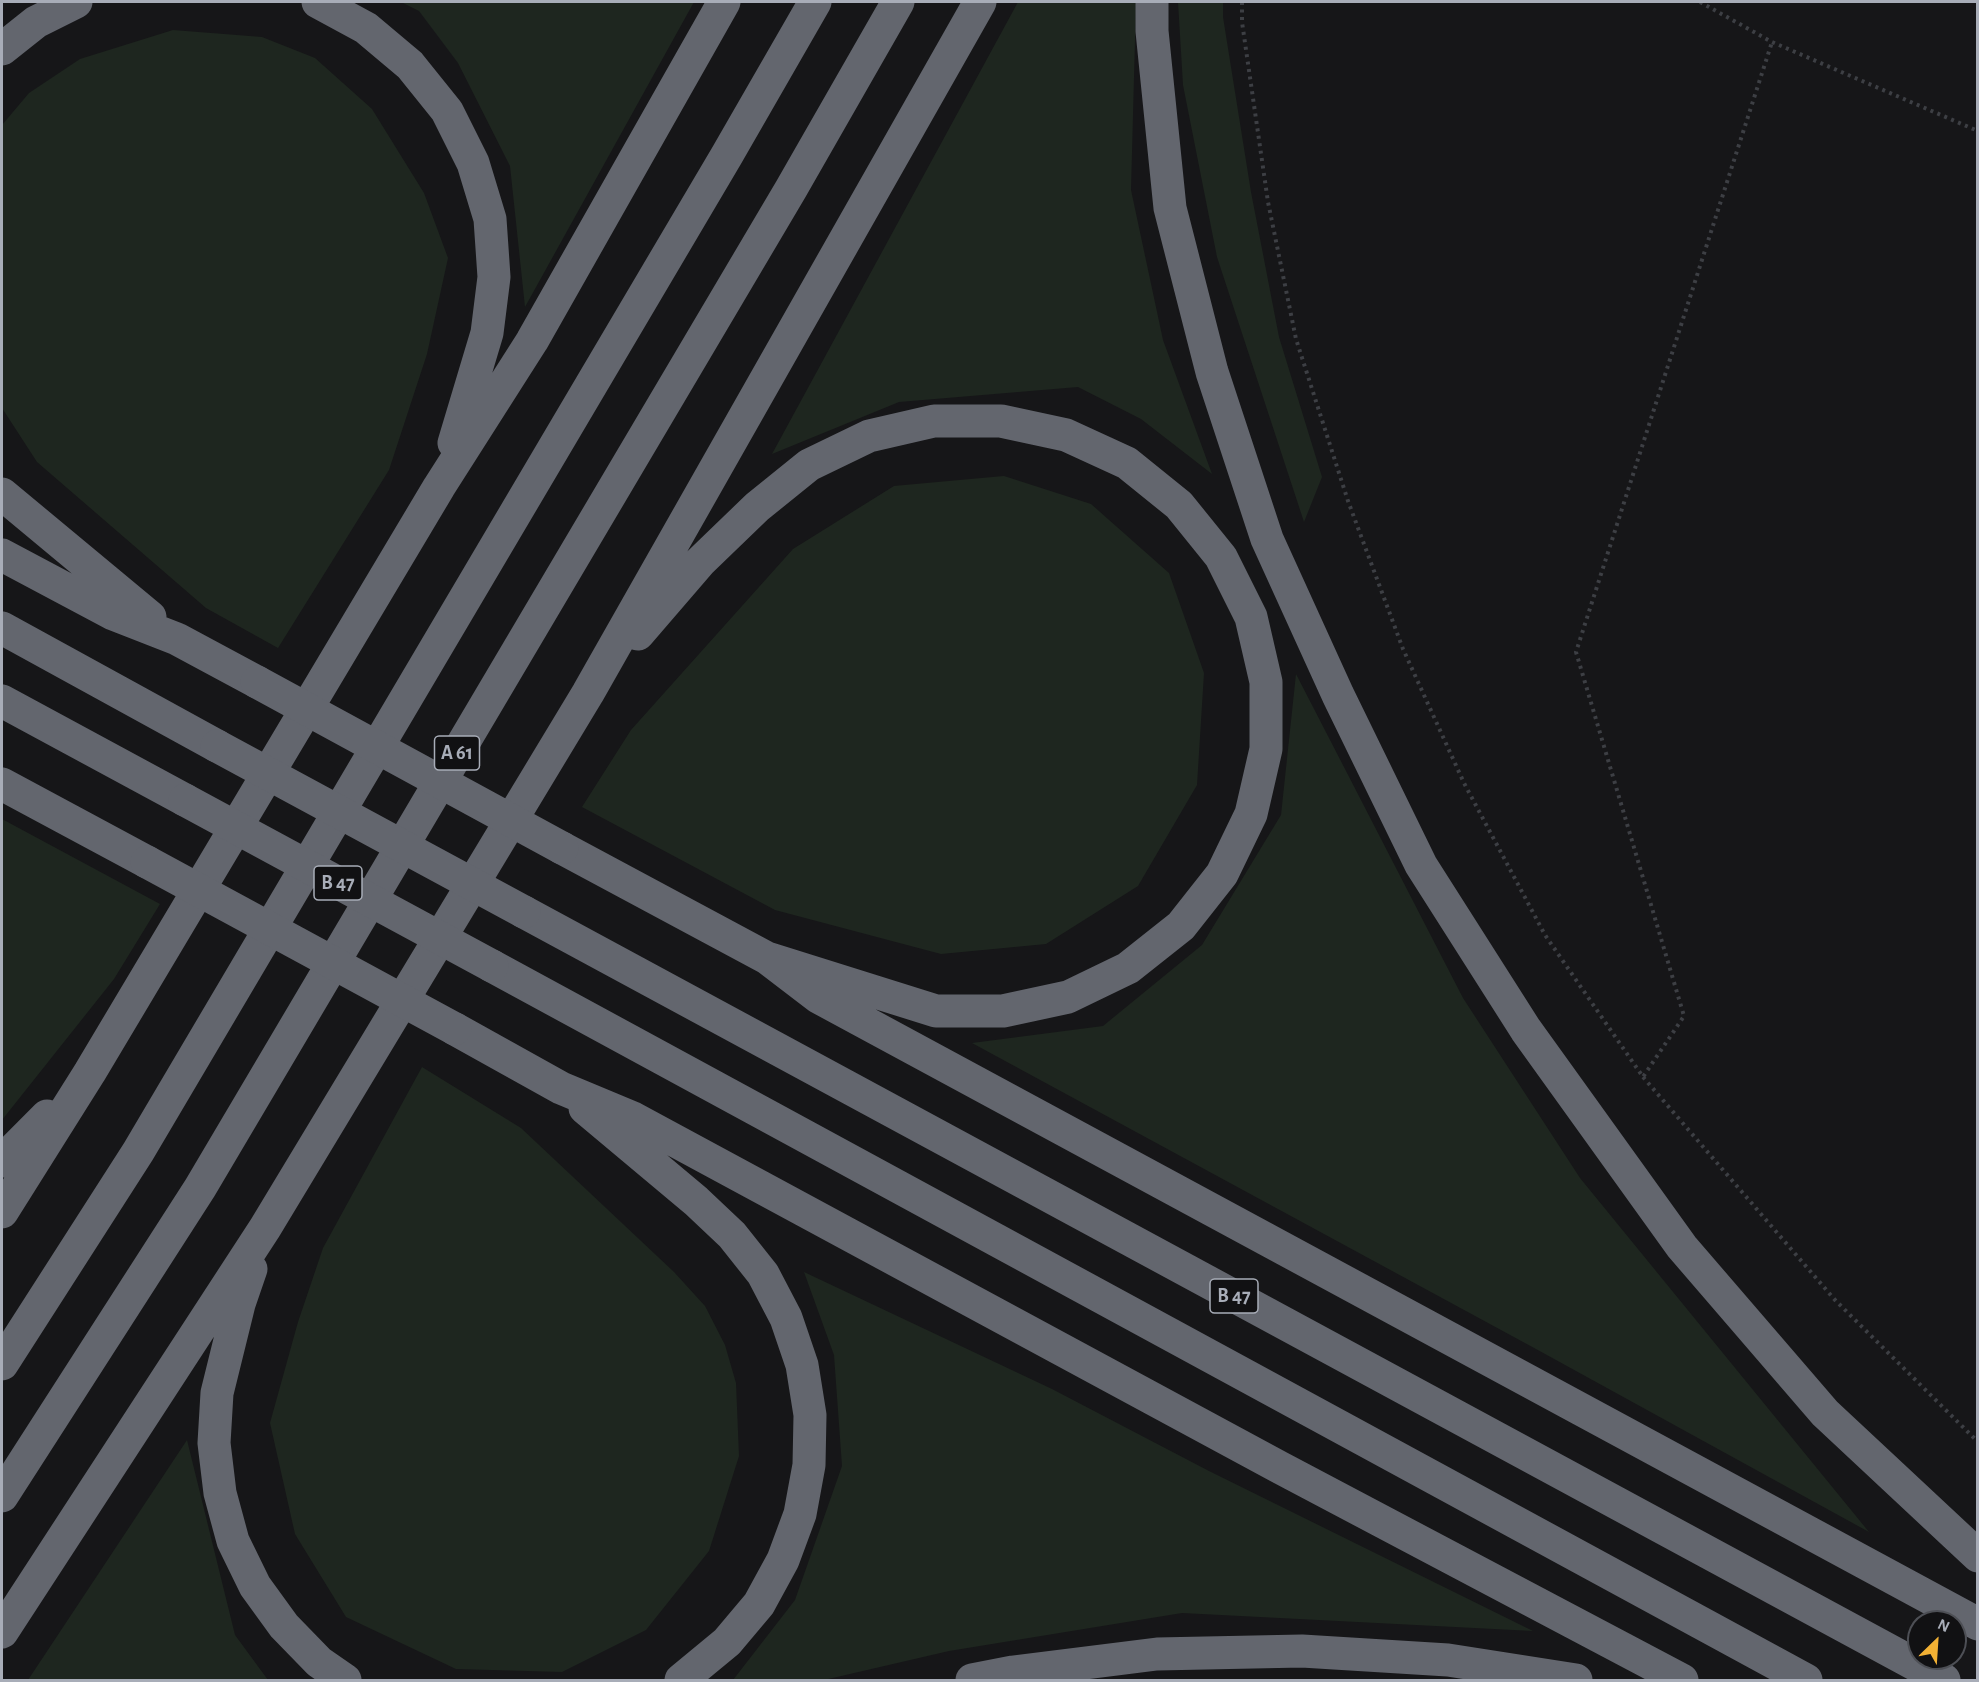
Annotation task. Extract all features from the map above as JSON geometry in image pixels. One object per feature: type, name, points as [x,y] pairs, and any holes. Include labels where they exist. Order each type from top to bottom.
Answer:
[{"type":"highway","points":[[2,49],[36,22],[76,2]]},
{"type":"highway","points":[[318,2],[366,28],[410,65],[447,111],[473,163],[490,219],[495,277],[487,333],[439,487]]},
{"type":"highway","points":[[2,1212],[90,1072],[439,487],[532,341],[724,2]]},
{"type":"highway","points":[[2,1364],[138,1152],[815,2]]},
{"type":"highway","name":"A 61","points":[[2,1496],[206,1178],[791,189],[898,2]]},
{"type":"highway","points":[[2,1632],[265,1228],[588,693],[980,2]]},
{"type":"highway","points":[[1152,2],[1152,31],[1170,208],[1212,372],[1267,539],[1338,695],[1421,866],[1526,1030],[1682,1247],[1825,1413],[1977,1556]]},
{"type":"highway","points":[[588,693],[700,562],[757,507],[809,465],[869,436],[934,421],[1001,420],[1066,435],[1127,463],[1179,505],[1221,557],[1251,617],[1266,682],[1266,749],[1251,814],[1222,874],[1181,926],[1128,968],[1068,997],[1003,1011],[936,1011],[767,958]]},
{"type":"highway","points":[[2,494],[177,639]]},
{"type":"highway","points":[[2,555],[113,614],[177,639],[767,958],[818,997],[1977,1624]]},
{"type":"highway","name":"B 47","points":[[2,628],[1944,1680]]},
{"type":"highway","name":"B 47","points":[[2,701],[1806,1680]]},
{"type":"highway","points":[[2,784],[561,1088],[633,1118],[1268,1461],[1682,1680]]},
{"type":"highway","points":[[2,1161],[90,1072]]},
{"type":"highway","points":[[561,1088],[696,1201],[732,1235],[763,1274],[786,1318],[802,1365],[810,1415],[809,1464],[800,1514],[783,1560],[759,1604],[727,1642],[681,1680]]},
{"type":"highway","points":[[265,1228],[239,1304],[217,1393],[214,1443],[220,1493],[233,1541],[255,1586],[284,1626],[319,1662],[345,1680]]},
{"type":"highway","points":[[972,1680],[1012,1672],[1157,1654],[1302,1651],[1448,1660],[1576,1680]]},
{"type":"path","points":[[1242,2],[1242,22],[1268,202],[1296,339],[1348,501],[1403,649],[1464,783],[1545,935],[1643,1077],[1835,1300],[1977,1442]]},
{"type":"path","points":[[1700,2],[1772,42],[1977,131]]},
{"type":"path","points":[[1643,1077],[1684,1016],[1576,652],[1772,42]]},
{"type":"shaded area","points":[[401,2],[694,2],[525,307],[510,166],[458,63],[419,11]]},
{"type":"shaded area","points":[[1018,2],[1136,2],[1131,190],[1163,340],[1212,474],[1141,419],[1078,387],[899,402],[772,454]]},
{"type":"shaded area","points":[[1178,2],[1223,2],[1223,17],[1251,192],[1279,337],[1322,477],[1304,522],[1217,257],[1183,85]]},
{"type":"shaded area","points":[[173,30],[262,37],[315,58],[372,109],[424,193],[448,258],[427,354],[389,470],[278,648],[206,608],[37,462],[2,408],[2,125],[29,93],[80,59]]},
{"type":"shaded area","points":[[1004,476],[1091,504],[1169,573],[1204,673],[1197,785],[1138,886],[1046,944],[941,954],[775,910],[582,807],[631,730],[793,549],[894,486]]},
{"type":"shaded area","points":[[1296,674],[1463,998],[1580,1178],[1869,1532],[972,1043],[1103,1026],[1202,945],[1281,815]]},
{"type":"shaded area","points":[[2,819],[160,904],[114,979],[2,1120]]},
{"type":"shaded area","points":[[422,1067],[521,1128],[674,1272],[705,1306],[725,1345],[736,1383],[739,1456],[709,1551],[646,1630],[562,1672],[456,1669],[346,1617],[295,1534],[270,1423],[298,1322],[323,1248]]},
{"type":"shaded area","points":[[804,1272],[1052,1389],[1209,1471],[1533,1631],[1182,1613],[949,1651],[824,1680],[733,1680],[795,1600],[842,1466],[834,1355]]},
{"type":"shaded area","points":[[187,1440],[235,1635],[268,1680],[28,1680]]}]
